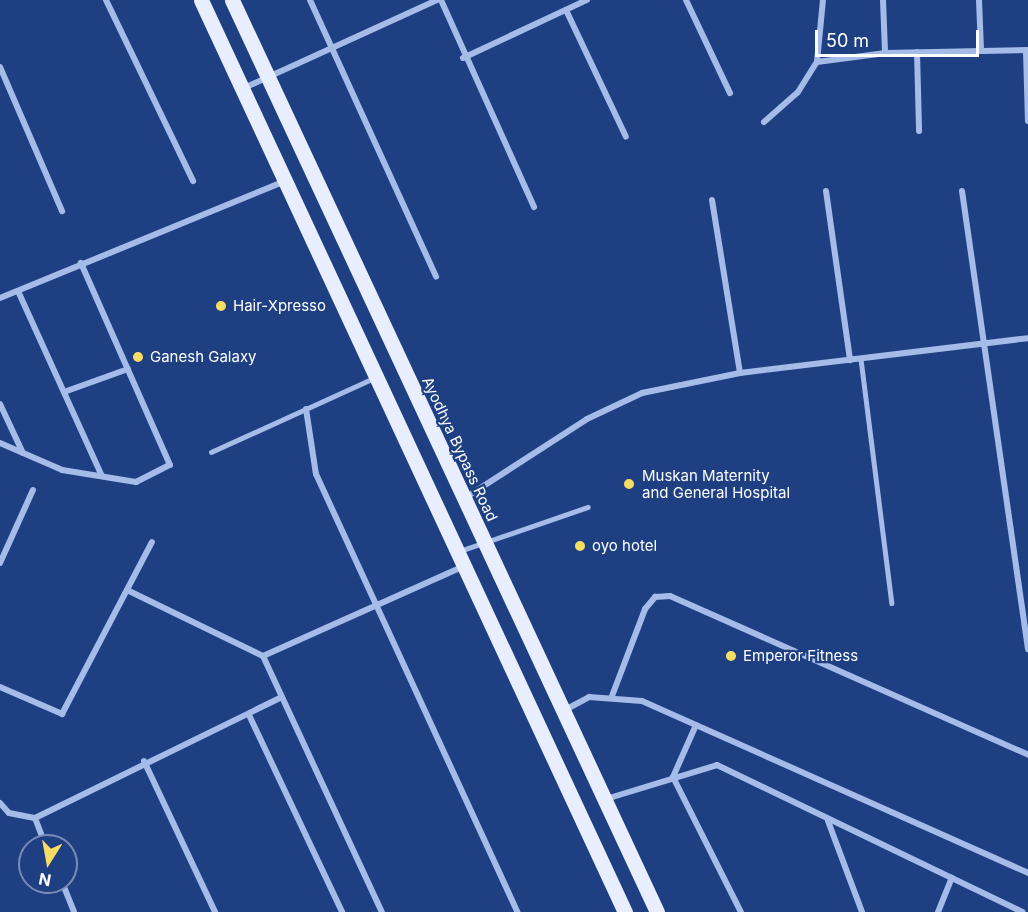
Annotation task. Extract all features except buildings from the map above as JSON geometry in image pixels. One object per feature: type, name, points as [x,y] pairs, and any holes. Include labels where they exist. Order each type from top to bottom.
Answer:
[{"type":"main road","points":[[201,0],[625,912]]},
{"type":"main road","name":"Ayodhya Bypass Road","points":[[232,0],[657,912]]},
{"type":"street","points":[[106,0],[193,181]]},
{"type":"street","points":[[310,0],[436,277]]},
{"type":"street","points":[[243,89],[439,0],[463,58],[534,207]]},
{"type":"street","points":[[463,58],[587,0]]},
{"type":"street","points":[[686,0],[729,93]]},
{"type":"street","points":[[764,122],[798,92],[817,62],[822,0]]},
{"type":"street","points":[[883,0],[885,53]]},
{"type":"street","points":[[979,0],[981,50]]},
{"type":"street","points":[[566,10],[626,136]]},
{"type":"street","points":[[817,62],[885,53],[1027,51],[1028,121]]},
{"type":"street","points":[[917,52],[919,131]]},
{"type":"street","points":[[0,67],[62,211]]},
{"type":"street","points":[[0,298],[285,181]]},
{"type":"street","points":[[826,191],[850,360]]},
{"type":"street","points":[[962,191],[1028,649]]},
{"type":"street","points":[[712,200],[740,373]]},
{"type":"street","points":[[0,443],[62,470],[136,482],[170,465],[81,263]]},
{"type":"street","points":[[18,291],[102,476]]},
{"type":"street","points":[[464,499],[587,419],[642,393],[740,373],[1028,338]]},
{"type":"street","points":[[64,392],[128,369]]},
{"type":"street","points":[[0,404],[23,453]]},
{"type":"street","points":[[306,409],[316,474],[379,603],[517,912]]},
{"type":"street","points":[[0,563],[33,489]]},
{"type":"street","points":[[0,687],[62,714],[152,542]]},
{"type":"street","points":[[263,657],[379,603],[462,559]]},
{"type":"street","points":[[127,590],[263,657],[382,912]]},
{"type":"street","points":[[612,696],[645,609],[655,597],[670,596],[1028,755]]},
{"type":"street","points":[[563,712],[589,697],[612,696],[642,701],[1028,873]]},
{"type":"street","points":[[0,803],[9,813],[35,818],[144,761],[249,715],[282,697]]},
{"type":"street","points":[[249,715],[342,912]]},
{"type":"street","points":[[673,777],[696,725]]},
{"type":"street","points":[[144,761],[215,912]]},
{"type":"street","points":[[605,799],[717,765],[827,820],[1023,912]]},
{"type":"street","points":[[673,777],[741,912]]},
{"type":"street","points":[[35,818],[41,834]]},
{"type":"street","points":[[827,820],[862,912]]},
{"type":"street","points":[[938,912],[952,878]]},
{"type":"street","points":[[67,894],[74,912]]},
{"type":"lane","points":[[861,359],[892,603]]},
{"type":"lane","points":[[211,452],[376,377]]},
{"type":"lane","points":[[462,559],[483,542],[588,507]]},
{"type":"place","name":"Hair-Xpresso","points":[[221,306]]},
{"type":"place","name":"Ganesh Galaxy","points":[[138,357]]},
{"type":"place","name":"Muskan Maternity and General Hospital","points":[[629,484]]},
{"type":"place","name":"oyo hotel","points":[[580,546]]},
{"type":"place","name":"Emperor Fitness","points":[[731,656]]}]
